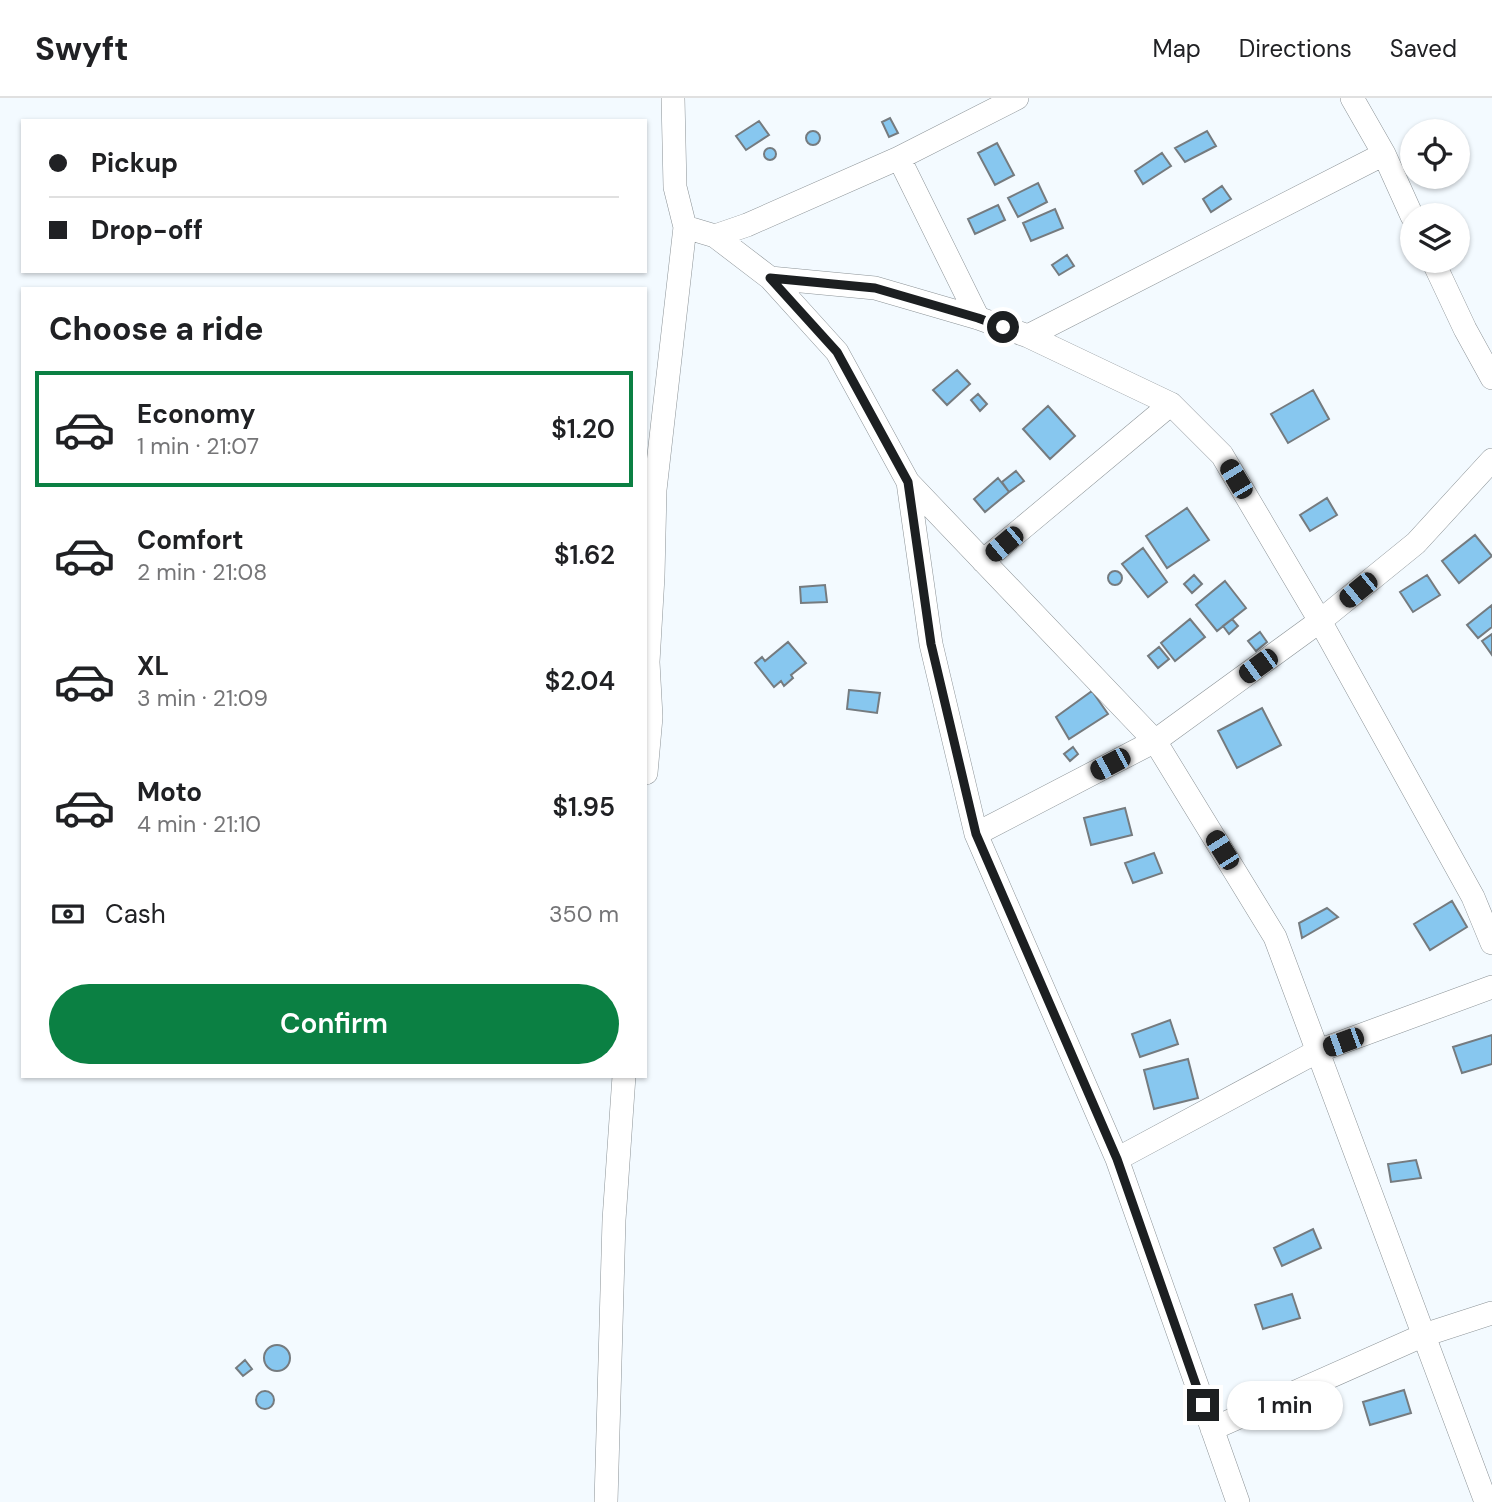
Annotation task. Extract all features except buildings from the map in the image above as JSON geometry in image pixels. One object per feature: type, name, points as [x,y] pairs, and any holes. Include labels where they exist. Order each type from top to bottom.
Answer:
[{"type":"street","points":[[647,762],[651,718],[648,662],[655,490],[685,227],[675,187],[673,98]]},
{"type":"street","points":[[715,236],[747,225],[899,158],[1017,98]]},
{"type":"street","points":[[1352,98],[1384,154],[1406,203]]},
{"type":"street","points":[[1028,335],[1384,154]]},
{"type":"street","points":[[899,158],[978,318]]},
{"type":"street","points":[[685,227],[715,236],[770,278],[837,352],[908,482],[1155,741],[1275,937],[1486,1502]]},
{"type":"street","points":[[1439,273],[1492,378]]},
{"type":"street","points":[[770,278],[875,288],[978,318],[1028,335],[1171,404],[1222,455],[1320,621],[1473,897],[1492,943]]},
{"type":"street","points":[[983,561],[1171,404]]},
{"type":"street","points":[[976,834],[1155,741],[1320,621],[1416,543],[1492,460]]},
{"type":"street","points":[[908,482],[931,644],[976,834],[1117,1159],[1238,1502]]},
{"type":"street","points":[[1117,1159],[1318,1051],[1492,987]]},
{"type":"street","points":[[606,1502],[614,1220],[624,1078]]},
{"type":"street","points":[[1212,1429],[1424,1335],[1492,1313]]},
{"type":"route","points":[[1003,327],[875,288],[770,278],[837,352],[908,482],[931,644],[976,834],[1117,1159],[1203,1405]]}]
